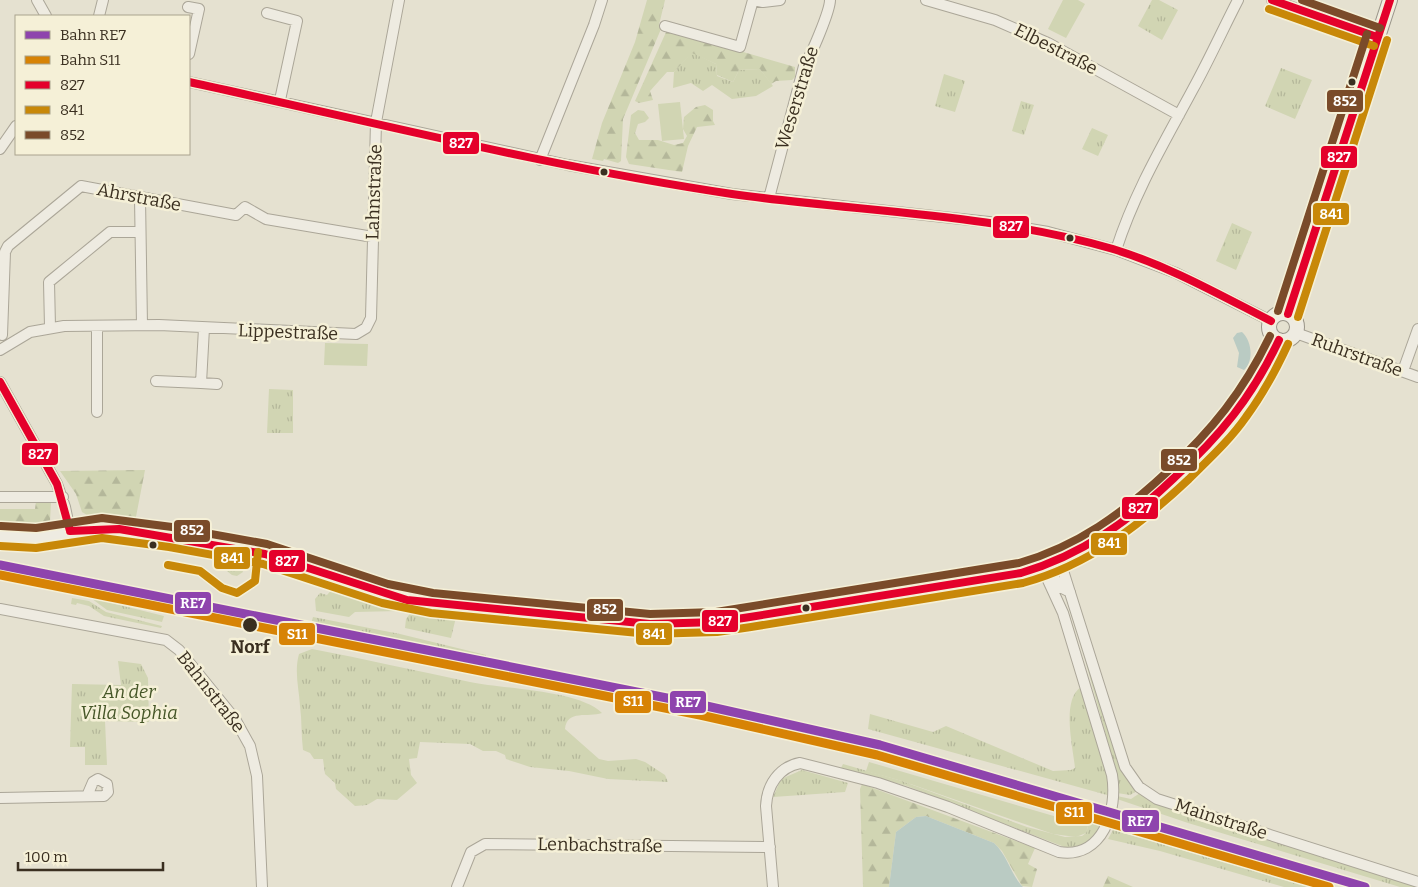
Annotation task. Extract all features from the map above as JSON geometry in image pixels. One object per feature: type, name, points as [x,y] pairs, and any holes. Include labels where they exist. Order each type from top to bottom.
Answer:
[{"type":"street","points":[[37,0],[45,15]]},
{"type":"street","points":[[99,15],[103,0]]},
{"type":"street","name":"Lahnstraße","points":[[368,325],[371,318],[376,122],[399,0]]},
{"type":"street","points":[[540,160],[594,25],[602,0]]},
{"type":"street","points":[[666,26],[740,47],[753,0],[762,2],[780,0]]},
{"type":"street","name":"Weserstraße","points":[[769,198],[801,76],[827,13],[830,0]]},
{"type":"street","name":"Elbestraße","points":[[926,0],[995,20],[1056,46],[1179,115]]},
{"type":"street","points":[[1116,250],[1128,214],[1148,168],[1179,115],[1238,0]]},
{"type":"street","points":[[1272,0],[1377,37]]},
{"type":"street","points":[[1288,314],[1390,0]]},
{"type":"street","points":[[188,7],[199,9],[190,50]]},
{"type":"street","points":[[267,13],[297,21],[280,100]]},
{"type":"street","points":[[190,82],[280,100],[540,160],[769,198],[989,222],[1048,232],[1116,250],[1184,277],[1271,321]]},
{"type":"street","points":[[0,149],[15,127]]},
{"type":"street","name":"Ahrstraße","points":[[2,335],[5,252],[8,246],[81,186],[96,187],[140,198],[236,214],[245,207],[266,219],[373,237]]},
{"type":"street","points":[[140,198],[142,325]]},
{"type":"street","points":[[50,327],[49,282],[110,232],[140,232]]},
{"type":"street","points":[[1271,321],[1278,315],[1288,314]]},
{"type":"street","points":[[1271,321],[1272,335],[1279,340],[1290,339],[1296,333],[1297,324],[1288,314]]},
{"type":"street","name":"Lippestraße","points":[[0,350],[22,336],[50,327],[142,325],[356,334],[368,325]]},
{"type":"street","points":[[97,326],[97,412]]},
{"type":"street","points":[[201,383],[204,328]]},
{"type":"street","points":[[1403,371],[1418,329]]},
{"type":"street","name":"Ruhrstraße","points":[[1296,333],[1418,377]]},
{"type":"street","points":[[0,536],[36,538],[70,531],[102,528],[119,530],[265,554],[407,600],[650,624],[717,622],[750,618],[1021,573],[1046,567],[1091,546],[1128,520],[1211,444],[1245,402],[1279,340]]},
{"type":"street","points":[[156,381],[217,384]]},
{"type":"street","points":[[0,382],[63,497],[70,531]]},
{"type":"street","points":[[0,497],[63,497]]},
{"type":"street","name":"Mainstraße","points":[[1060,561],[1125,766],[1134,781],[1144,791],[1157,799],[1180,807],[1418,882]]},
{"type":"street","points":[[1046,567],[1060,587],[1070,592],[1064,602],[1063,613]]},
{"type":"street","points":[[773,887],[766,806],[770,787],[782,770],[800,763],[878,783],[948,807],[1059,852],[1078,853],[1088,849],[1097,841],[1104,827],[1113,797],[1112,775],[1063,613],[1046,576],[1046,567]]},
{"type":"street","name":"Bahnstraße","points":[[0,610],[166,640],[179,650],[235,719],[253,755],[258,776],[262,887]]},
{"type":"street","points":[[0,798],[87,796]]},
{"type":"street","name":"Lenbachstraße","points":[[457,887],[468,857],[475,849],[485,844],[770,847]]},
{"type":"green space","points":[[647,0],[665,0],[659,25],[661,29],[623,119],[621,161],[618,163],[604,159],[603,161],[592,159],[602,123],[635,42]]},
{"type":"green space","points":[[1063,0],[1078,0],[1085,4],[1066,38],[1048,29]]},
{"type":"green space","points":[[1152,0],[1159,0],[1178,10],[1162,40],[1138,26]]},
{"type":"green space","points":[[667,30],[795,67],[795,77],[792,80],[776,81],[771,84],[760,69],[739,70],[733,82],[717,75],[716,64],[692,53],[674,72],[667,72],[650,91],[653,100],[639,103],[635,101]]},
{"type":"green space","points":[[692,52],[716,64],[717,76],[733,82],[739,70],[760,69],[773,86],[756,96],[732,99],[712,85],[703,91],[691,83],[673,88],[674,72]]},
{"type":"green space","points":[[1281,68],[1312,80],[1295,119],[1265,106]]},
{"type":"green space","points":[[944,74],[965,81],[955,112],[935,106]]},
{"type":"green space","points":[[1021,101],[1034,105],[1024,135],[1012,131]]},
{"type":"green space","points":[[680,102],[684,139],[662,141],[658,104]]},
{"type":"green space","points":[[705,105],[713,110],[715,125],[697,127],[688,146],[682,172],[629,164],[626,157],[631,115],[638,110],[644,111],[649,118],[645,122],[638,124],[635,133],[639,140],[658,140],[674,145],[683,143],[687,136],[683,129],[684,117],[696,107]]},
{"type":"green space","points":[[1092,128],[1108,135],[1098,156],[1082,149]]},
{"type":"green space","points":[[1232,223],[1252,232],[1236,270],[1216,261]]},
{"type":"green space","points":[[325,343],[368,344],[367,366],[324,365]]},
{"type":"green space","points":[[269,389],[293,390],[293,433],[267,433]]},
{"type":"green space","points":[[145,470],[135,522],[87,515],[82,512],[76,494],[60,471]]},
{"type":"green space","points":[[36,502],[51,502],[50,522],[45,530],[34,532],[0,530],[0,509],[35,509]]},
{"type":"green space","points":[[240,564],[243,572],[237,576],[232,575],[219,565]]},
{"type":"green space","points":[[334,587],[343,587],[405,606],[404,610],[355,612],[349,617],[316,611],[315,599],[320,593],[327,595]]},
{"type":"green space","points":[[72,598],[89,601],[106,612],[162,626],[161,628],[104,616],[89,606],[77,603],[76,605],[71,604]]},
{"type":"green space","points":[[91,598],[164,616],[162,622],[107,610]]},
{"type":"green space","points":[[1069,602],[1123,773],[1137,791],[1130,795],[1117,793],[1117,775]]},
{"type":"green space","points":[[414,608],[457,613],[451,638],[405,628],[406,619]]},
{"type":"green space","points":[[313,617],[400,634],[486,655],[485,659],[311,624]]},
{"type":"green space","points":[[312,649],[470,682],[576,699],[591,705],[602,713],[574,716],[567,723],[565,729],[599,759],[608,761],[636,759],[645,762],[665,775],[668,782],[608,779],[569,771],[530,767],[506,759],[505,755],[496,751],[483,751],[470,744],[420,742],[417,758],[409,759],[411,775],[417,783],[397,800],[377,799],[367,805],[355,806],[336,789],[335,783],[325,774],[323,759],[314,759],[310,753],[303,750],[297,667],[299,654]]},
{"type":"green space","name":"An der Villa Sophia","points":[[118,661],[141,664],[148,678],[149,722],[105,721],[107,765],[85,765],[85,747],[70,747],[72,684],[121,685]]},
{"type":"green space","points":[[1081,687],[1110,783],[1107,795],[868,729],[870,714],[933,732],[946,726],[1053,771],[1071,770],[1075,768],[1070,724],[1071,702],[1075,693]]},
{"type":"green space","points":[[869,762],[1088,826],[1086,833],[1076,837],[1053,834],[902,781],[866,771]]},
{"type":"green space","points":[[843,764],[902,781],[1027,827],[1065,837],[1082,836],[1086,833],[1089,823],[1101,826],[1087,842],[1067,848],[907,786],[841,768]]},
{"type":"green space","points":[[802,770],[848,783],[845,792],[773,797],[781,779]]},
{"type":"green space","points":[[862,784],[1035,848],[1028,864],[1037,869],[1032,887],[1022,886],[1002,851],[994,843],[926,816],[916,817],[896,832],[889,887],[863,887],[860,789]]},
{"type":"green space","points":[[1140,793],[1148,799],[1179,812],[1418,887],[1400,887],[1188,823],[1117,799],[1117,796],[1131,799]]},
{"type":"green space","points":[[1113,830],[1309,887],[1284,887],[1160,851],[1108,839]]},
{"type":"green space","points":[[1108,876],[1133,887],[1103,887]]},
{"type":"shaded area","points":[[1242,332],[1250,346],[1249,362],[1244,370],[1237,367],[1239,353],[1233,338],[1237,333]]},
{"type":"shaded area","points":[[926,816],[994,843],[1023,887],[889,887],[896,832],[916,817]]},
{"type":"rail line","name":"RE7","points":[[0,565],[702,705],[880,745],[1365,887]]},
{"type":"rail line","name":"S11","points":[[0,575],[700,715],[877,755],[1329,887]]},
{"type":"transit line","name":"827","points":[[1272,0],[1377,37]]},
{"type":"transit line","name":"852","points":[[1302,0],[1380,28]]},
{"type":"transit line","name":"827","points":[[1288,314],[1390,0]]},
{"type":"transit line","name":"841","points":[[1269,9],[1374,46]]},
{"type":"transit line","name":"852","points":[[1278,311],[1367,34]]},
{"type":"transit line","name":"841","points":[[1298,317],[1387,40]]},
{"type":"transit line","name":"827","points":[[190,82],[595,171],[732,194],[971,221],[1066,237],[1113,249],[1154,264],[1271,321]]},
{"type":"transit line","name":"852","points":[[1,526],[36,528],[102,518],[172,527],[267,544],[388,584],[433,593],[650,614],[716,612],[1019,563],[1080,538],[1134,501],[1198,441],[1237,393],[1270,336]]},
{"type":"transit line","name":"827","points":[[70,531],[119,529],[265,554],[407,600],[650,624],[717,622],[750,617],[1021,573],[1064,557],[1104,535],[1122,522],[1157,494],[1206,447],[1246,398],[1269,361],[1279,340]]},
{"type":"transit line","name":"841","points":[[0,546],[36,548],[102,538],[169,547],[263,564],[382,603],[431,613],[649,634],[717,632],[751,627],[1023,583],[1070,566],[1112,542],[1152,512],[1189,479],[1240,425],[1258,400],[1288,344]]},
{"type":"transit line","name":"827","points":[[0,382],[57,484],[70,531]]},
{"type":"transit line","name":"841","points":[[168,565],[200,571],[222,588],[237,593],[255,581],[258,552]]},
{"type":"place","name":"Norf","points":[[250,625]]}]
